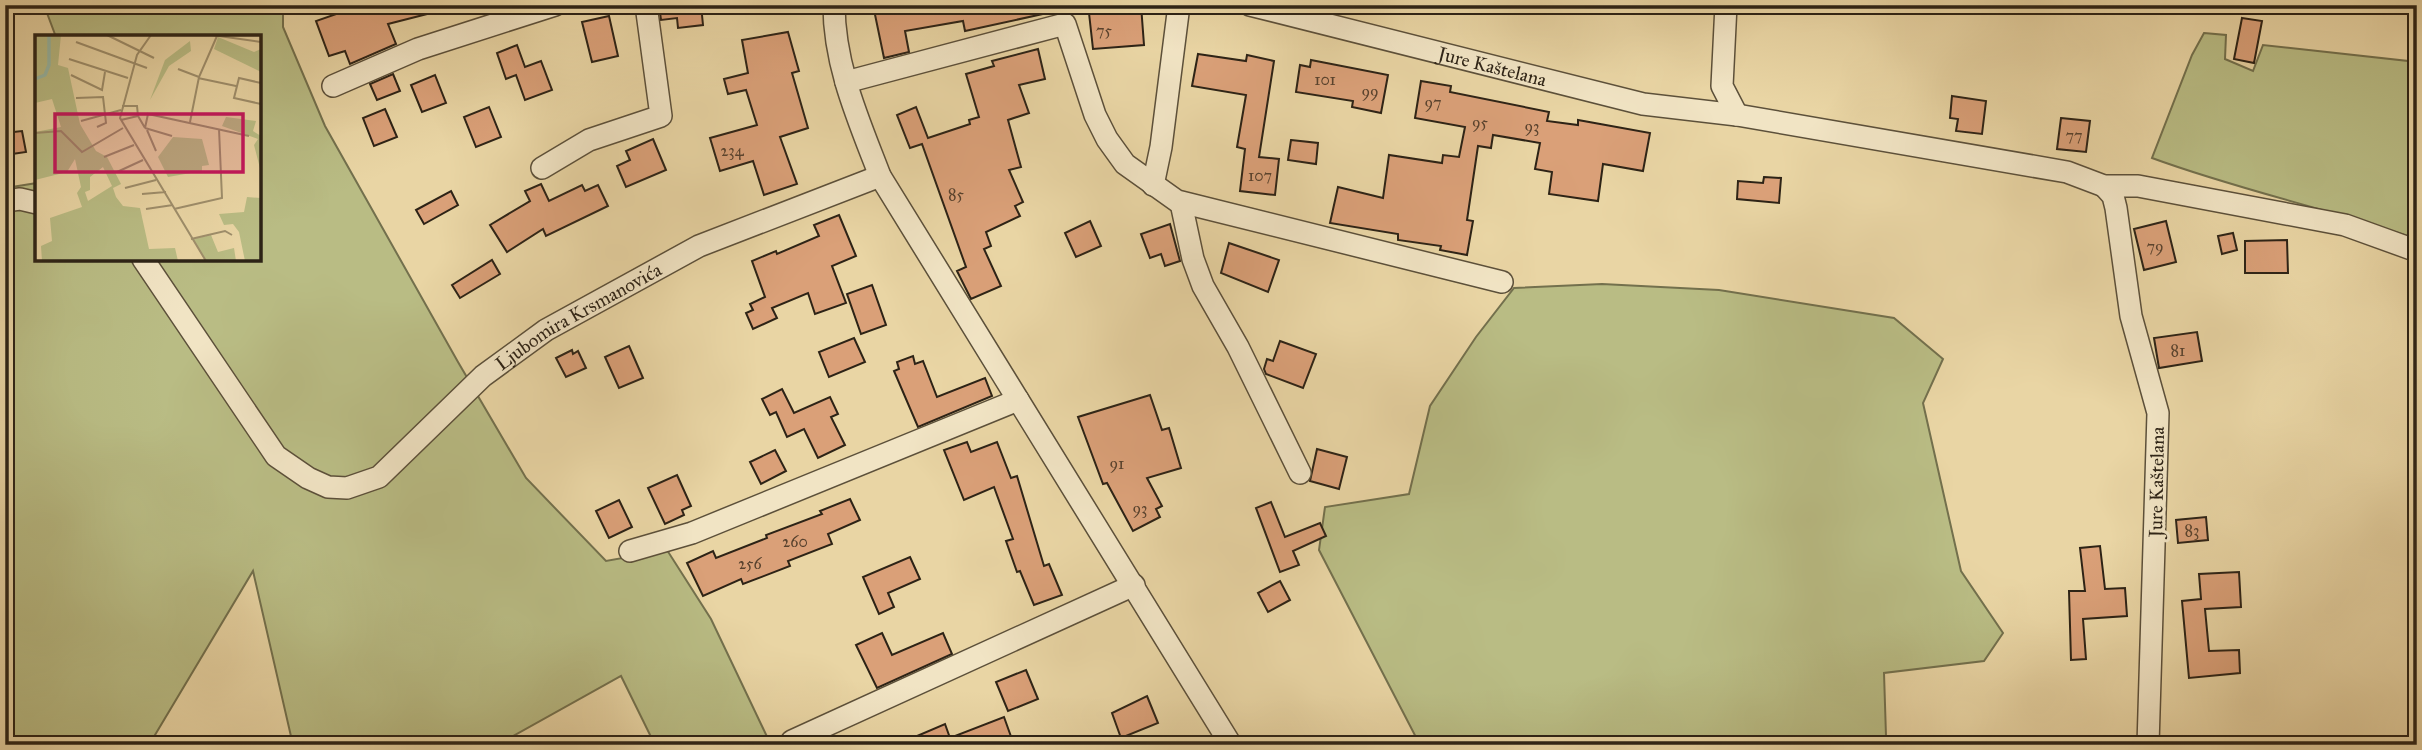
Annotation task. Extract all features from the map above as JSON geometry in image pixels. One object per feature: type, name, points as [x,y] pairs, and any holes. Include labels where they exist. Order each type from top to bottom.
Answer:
[{"type":"street","points":[[333,86],[418,49],[555,5]]},
{"type":"street","points":[[542,168],[589,140],[661,116],[646,5]]},
{"type":"street","points":[[834,5],[838,54],[880,176],[1231,745]]},
{"type":"street","points":[[1153,185],[1161,147],[1179,5]]},
{"type":"street","name":"Jure Kaštelana","points":[[1250,5],[1643,104],[1737,116],[2067,172],[2105,186],[2138,186],[2307,217],[2345,225],[2417,251]]},
{"type":"street","points":[[1726,5],[1722,86],[1737,116]]},
{"type":"street","points":[[846,82],[1063,15],[1095,116],[1107,139],[1125,164],[1181,203],[1502,282]]},
{"type":"street","points":[[1699,111],[1722,86]]},
{"type":"street","name":"Ljubomira Krsmanovića","points":[[144,261],[276,456],[328,487],[347,488],[379,477],[483,376],[546,330],[708,242],[880,176]]},
{"type":"street","name":"Jure Kaštelana","points":[[2105,186],[2113,196],[2116,208],[2131,316],[2158,413],[2148,745]]},
{"type":"street","points":[[5,201],[20,199],[35,203]]},
{"type":"street","points":[[1181,203],[1193,259],[1203,286],[1238,346],[1300,473]]},
{"type":"street","points":[[630,551],[692,533],[1018,400]]},
{"type":"street","points":[[792,741],[1134,585]]},
{"type":"green space","points":[[44,5],[283,5],[283,27],[325,126],[526,478],[606,561],[667,550],[711,619],[771,745],[655,745],[621,676],[497,745],[293,745],[253,571],[149,745],[5,745],[5,188],[35,183],[35,261],[261,261],[261,35],[55,35]]},
{"type":"green space","points":[[2204,33],[2226,35],[2225,59],[2253,71],[2263,45],[2417,62],[2417,239],[2152,158],[2192,55]]},
{"type":"green space","points":[[1602,284],[1719,290],[1894,318],[1943,359],[1923,403],[1961,571],[2003,633],[1984,661],[1884,673],[1886,736],[1834,745],[1420,745],[1319,550],[1325,507],[1409,494],[1430,406],[1476,337],[1514,288]]},
{"type":"building","points":[[362,5],[438,5],[439,11],[388,24],[396,44],[350,64],[345,51],[329,56],[316,21]]},
{"type":"building","points":[[659,5],[701,5],[703,25],[678,28],[677,18],[661,20]]},
{"type":"building","points":[[873,5],[900,5],[901,10],[928,5],[1042,5],[1043,14],[965,31],[963,21],[905,31],[909,52],[884,58]]},
{"type":"building","points":[[1123,5],[1141,5],[1144,45],[1093,49],[1089,13],[1123,10]]},
{"type":"building","points":[[609,16],[618,56],[592,62],[582,22]]},
{"type":"building","points":[[2242,18],[2262,21],[2254,63],[2234,59]]},
{"type":"building","points":[[788,32],[799,71],[792,73],[808,128],[780,137],[797,184],[764,195],[753,161],[720,171],[710,138],[757,125],[746,90],[728,94],[724,79],[748,73],[742,40]]},
{"type":"building","points":[[517,45],[525,67],[541,61],[552,90],[525,100],[516,75],[506,79],[497,53]]},
{"type":"building","points":[[1038,49],[1045,79],[1019,85],[1029,113],[1008,120],[1021,167],[1009,170],[1023,202],[1015,206],[1020,216],[986,232],[991,246],[984,249],[1001,286],[971,299],[957,271],[966,267],[922,144],[910,148],[897,115],[916,107],[928,138],[970,124],[969,120],[979,117],[966,74],[994,66],[992,61]]},
{"type":"building","points":[[1198,54],[1246,61],[1247,55],[1274,61],[1259,157],[1279,159],[1275,195],[1240,191],[1245,149],[1237,147],[1246,95],[1192,86]]},
{"type":"building","points":[[1311,60],[1388,75],[1381,113],[1352,107],[1353,101],[1296,92],[1300,65],[1310,67]]},
{"type":"building","points":[[393,74],[400,91],[377,100],[370,84]]},
{"type":"building","points":[[435,75],[446,103],[422,112],[411,85]]},
{"type":"building","points":[[1421,81],[1451,86],[1450,92],[1549,112],[1547,121],[1578,125],[1578,120],[1650,133],[1643,171],[1603,164],[1598,201],[1549,194],[1552,172],[1535,169],[1540,143],[1493,135],[1491,148],[1478,146],[1467,220],[1473,221],[1467,255],[1440,250],[1441,246],[1398,240],[1398,234],[1330,223],[1338,187],[1383,198],[1389,155],[1442,163],[1443,155],[1459,157],[1465,127],[1415,118]]},
{"type":"building","points":[[1952,96],[1986,101],[1982,134],[1956,131],[1958,119],[1950,118]]},
{"type":"building","points":[[489,107],[501,137],[476,147],[464,117]]},
{"type":"building","points":[[385,109],[397,137],[374,146],[363,118]]},
{"type":"building","points":[[2061,118],[2090,121],[2086,152],[2057,149]]},
{"type":"building","points":[[22,131],[26,152],[5,155],[5,133]]},
{"type":"building","points":[[653,139],[666,170],[626,187],[617,166],[630,160],[626,151]]},
{"type":"building","points":[[1291,140],[1318,143],[1316,164],[1288,160]]},
{"type":"building","points":[[1764,177],[1781,178],[1779,203],[1737,199],[1738,181],[1763,183]]},
{"type":"building","points":[[541,184],[549,201],[582,185],[585,191],[598,185],[608,206],[546,236],[543,229],[507,252],[490,225],[530,201],[525,191]]},
{"type":"building","points":[[451,191],[458,205],[424,224],[416,210]]},
{"type":"building","points":[[839,215],[856,256],[832,266],[846,303],[815,314],[808,293],[772,308],[777,318],[753,329],[746,313],[753,310],[750,304],[765,297],[752,261],[776,251],[777,254],[819,236],[814,225]]},
{"type":"building","points":[[1090,221],[1101,246],[1076,257],[1065,233]]},
{"type":"building","points":[[2166,221],[2176,262],[2144,270],[2134,229]]},
{"type":"building","points":[[1170,224],[1180,261],[1165,266],[1161,254],[1150,258],[1141,234]]},
{"type":"building","points":[[2233,233],[2237,250],[2222,254],[2218,236]]},
{"type":"building","points":[[2287,240],[2288,273],[2245,273],[2245,241]]},
{"type":"building","points":[[1229,243],[1279,260],[1268,292],[1221,273]]},
{"type":"building","points":[[492,260],[500,274],[460,298],[452,285]]},
{"type":"building","points":[[872,285],[886,325],[861,334],[847,294]]},
{"type":"building","points":[[2197,332],[2202,361],[2159,368],[2154,338]]},
{"type":"building","points":[[854,338],[865,362],[829,377],[819,352]]},
{"type":"building","points":[[1280,341],[1316,354],[1303,388],[1266,374],[1264,369],[1267,359],[1273,361]]},
{"type":"building","points":[[629,346],[643,378],[619,388],[605,357]]},
{"type":"building","points":[[572,350],[573,354],[578,351],[586,368],[566,377],[556,358]]},
{"type":"building","points":[[913,356],[915,364],[923,361],[937,397],[985,378],[992,396],[918,427],[894,371],[899,369],[897,362]]},
{"type":"building","points":[[782,389],[794,413],[830,397],[838,414],[831,417],[845,445],[818,458],[804,429],[787,437],[776,412],[770,415],[762,399]]},
{"type":"building","points":[[1150,395],[1162,430],[1169,428],[1181,468],[1147,478],[1162,506],[1156,509],[1160,517],[1133,531],[1107,483],[1103,484],[1078,417]]},
{"type":"building","points":[[967,442],[971,452],[997,442],[1011,478],[1017,476],[1044,566],[1049,564],[1062,595],[1034,605],[1020,571],[1017,572],[1006,541],[1013,539],[994,487],[964,500],[944,450]]},
{"type":"building","points":[[1317,449],[1347,457],[1339,489],[1310,481]]},
{"type":"building","points":[[775,450],[786,471],[761,484],[750,462]]},
{"type":"building","points":[[677,475],[691,506],[682,510],[684,515],[665,524],[648,488]]},
{"type":"building","points":[[850,499],[860,520],[828,534],[832,544],[788,561],[790,566],[743,584],[741,579],[703,596],[687,563],[713,551],[716,558],[767,538],[766,535],[822,514],[820,511]]},
{"type":"building","points":[[619,500],[632,527],[609,538],[596,511]]},
{"type":"building","points":[[1271,502],[1285,537],[1320,523],[1326,536],[1293,551],[1299,565],[1280,572],[1256,508]]},
{"type":"building","points":[[2206,517],[2208,540],[2178,543],[2176,520]]},
{"type":"building","points":[[2100,546],[2105,589],[2125,588],[2127,616],[2083,619],[2086,659],[2071,660],[2069,591],[2085,591],[2080,548]]},
{"type":"building","points":[[910,557],[920,579],[888,593],[894,607],[879,614],[863,577]]},
{"type":"building","points":[[2239,572],[2241,607],[2205,609],[2209,651],[2239,650],[2240,673],[2189,678],[2182,601],[2201,599],[2199,574]]},
{"type":"building","points":[[1280,581],[1290,600],[1268,612],[1258,593]]},
{"type":"building","points":[[882,633],[892,655],[943,633],[952,654],[877,688],[856,645]]},
{"type":"building","points":[[1026,670],[1038,699],[1008,711],[996,682]]},
{"type":"building","points":[[1147,696],[1158,723],[1121,738],[1112,713]]},
{"type":"building","points":[[1004,717],[1014,745],[896,745],[945,724],[950,738]]}]
